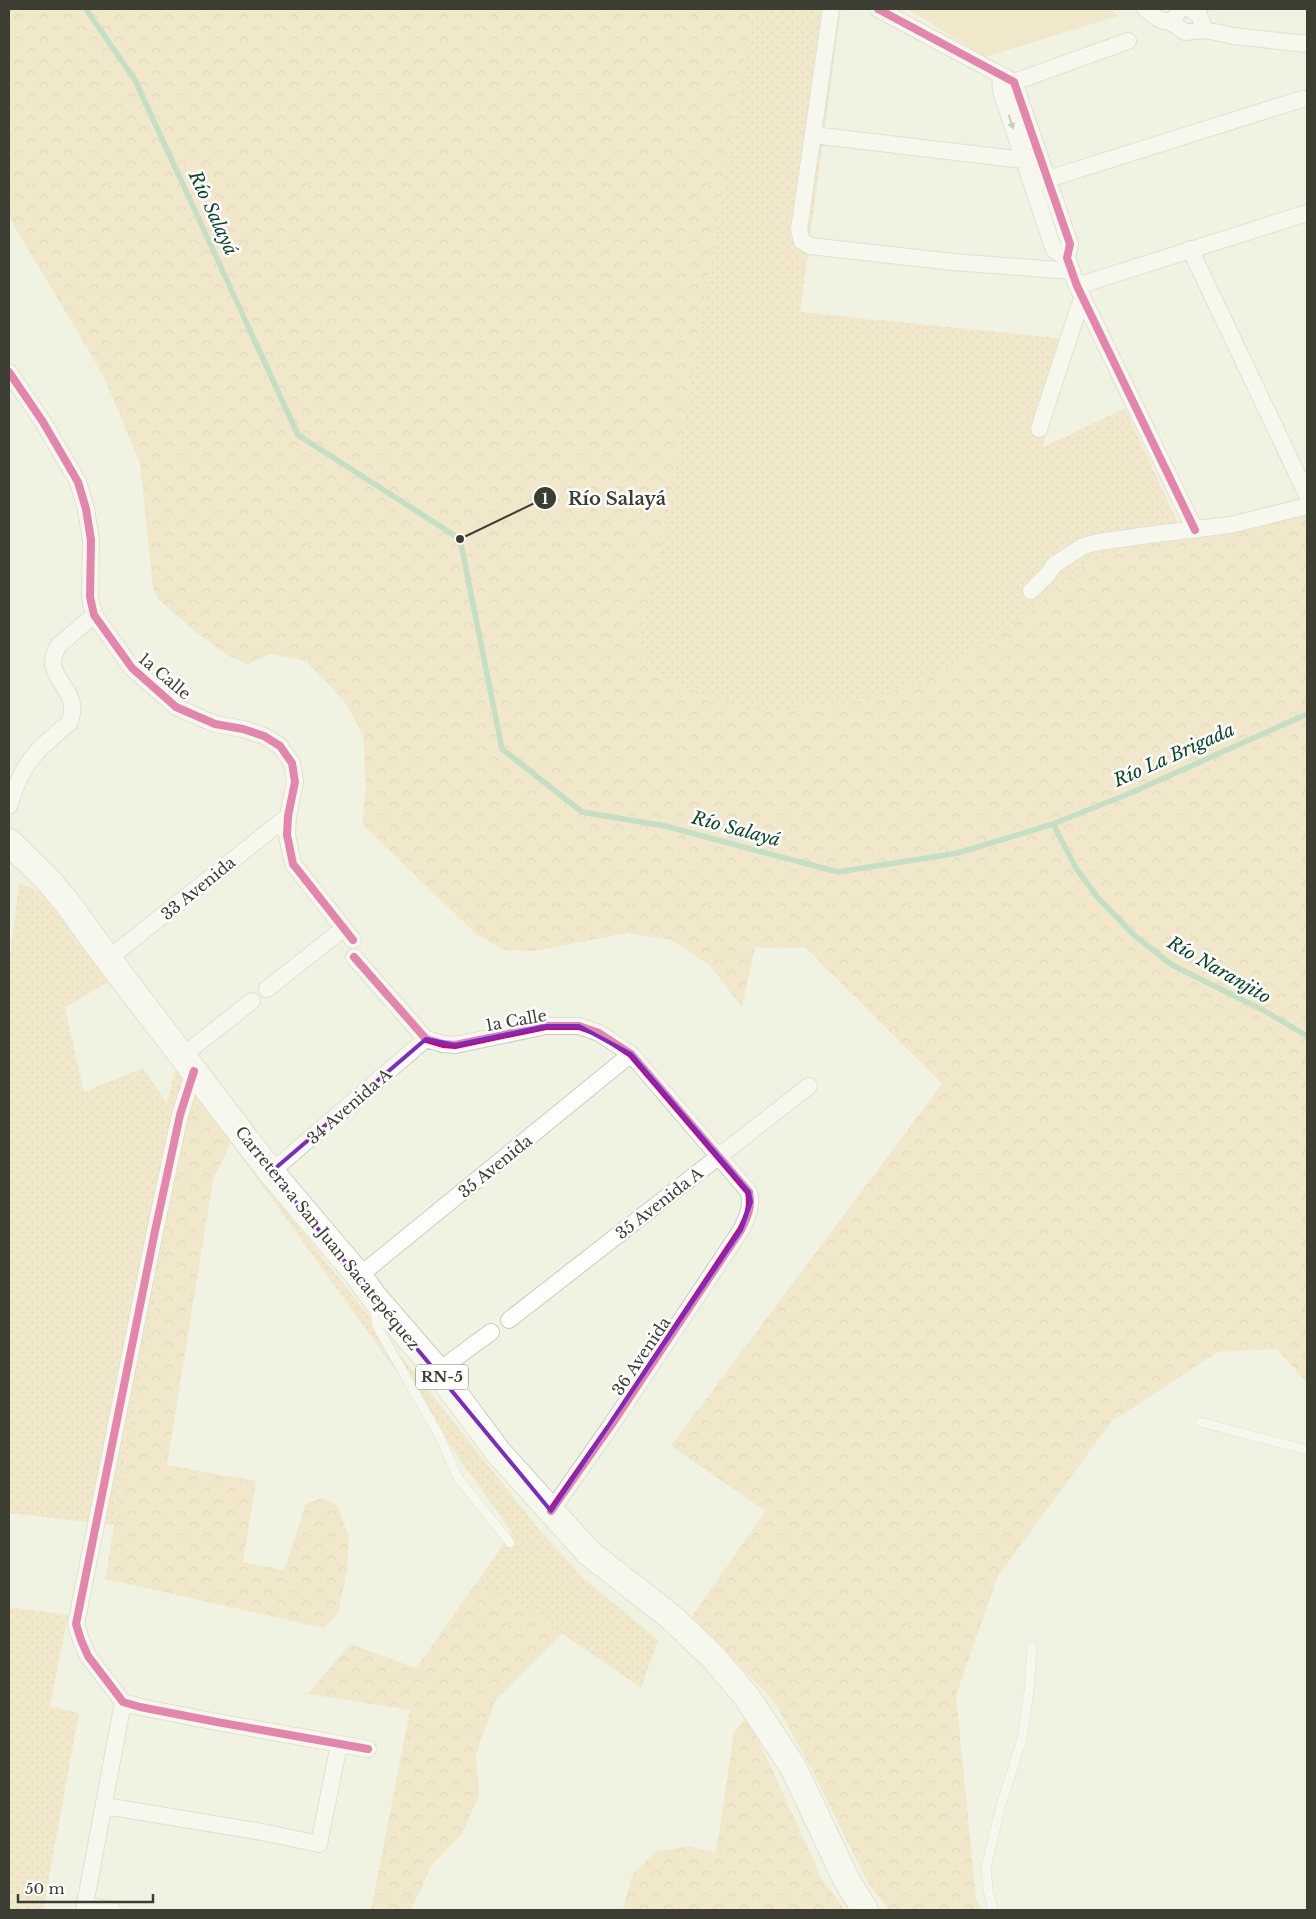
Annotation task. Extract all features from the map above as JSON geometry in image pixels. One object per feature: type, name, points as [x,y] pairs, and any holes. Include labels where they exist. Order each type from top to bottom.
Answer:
[{"type":"main road","name":"Carretera a San Juan Sacatepéquez","points":[[9,842],[42,874],[68,904],[271,1172],[438,1371],[498,1452],[588,1553],[671,1617],[713,1657],[747,1697],[792,1767],[812,1804],[847,1881],[865,1910]]},
{"type":"street","points":[[831,9],[799,230],[802,241],[810,246],[1074,278],[1305,219]]},
{"type":"street","points":[[878,9],[1007,78],[1048,178],[1070,244],[1074,278],[1038,429]]},
{"type":"street","points":[[1190,9],[1198,14],[1205,30]]},
{"type":"street","points":[[1149,10],[1159,20],[1175,15],[1185,32],[1205,30],[1234,36],[1307,44]]},
{"type":"street","points":[[1128,41],[1007,78],[1001,91],[1054,250],[1074,278],[1195,530]]},
{"type":"street","points":[[1032,184],[1302,99]]},
{"type":"street","points":[[813,135],[1023,160]]},
{"type":"street","points":[[1190,249],[1307,495]]},
{"type":"street","name":"1a Calle","points":[[9,372],[78,482],[86,509],[91,540],[90,597],[94,616],[132,668],[176,707],[215,724],[243,729],[264,736],[280,746],[292,763],[295,782],[288,816],[287,836],[293,864],[348,934],[267,989]]},
{"type":"street","points":[[1031,591],[1054,565],[1083,546],[1099,542],[1254,521],[1307,506]]},
{"type":"street","points":[[9,806],[16,785],[27,763],[38,749],[69,722],[72,717],[73,703],[71,696],[56,674],[53,666],[55,651],[94,616]]},
{"type":"street","name":"33 Avenida","points":[[108,959],[288,816]]},
{"type":"street","points":[[354,957],[426,1039]]},
{"type":"street","points":[[252,1000],[188,1064],[180,1115],[76,1624],[88,1656],[123,1702],[160,1711],[368,1749]]},
{"type":"street","name":"1a Calle","points":[[426,1039],[455,1045],[546,1026],[579,1026],[599,1033],[631,1054],[749,1192],[751,1202],[750,1214]]},
{"type":"street","name":"34 Avenida A","points":[[271,1172],[426,1039]]},
{"type":"street","name":"35 Avenida","points":[[366,1286],[631,1054]]},
{"type":"street","name":"35 Avenida A","points":[[509,1320],[809,1086]]},
{"type":"street","name":"36 Avenida","points":[[551,1511],[617,1416],[750,1214]]},
{"type":"street","points":[[438,1371],[491,1332]]},
{"type":"street","points":[[112,1910],[85,1908],[123,1702]]},
{"type":"street","points":[[105,1806],[262,1832],[319,1844],[339,1744]]},
{"type":"lane","points":[[366,1286],[378,1326],[441,1439],[458,1478],[510,1543]]},
{"type":"lane","points":[[1200,1422],[1307,1450]]},
{"type":"lane","points":[[993,1910],[988,1890],[986,1867],[1001,1805],[1022,1739],[1029,1691],[1032,1647]]},
{"type":"highlighted area","points":[[546,1026],[579,1026],[631,1054],[749,1192],[751,1202],[741,1230],[551,1511],[271,1172],[426,1039],[455,1045]]},
{"type":"green space","points":[[9,9],[753,9],[668,514],[638,645],[660,678],[758,713],[876,698],[946,669],[1022,619],[1082,566],[1139,530],[1307,510],[1307,1383],[1277,1349],[1218,1352],[1112,1421],[998,1576],[956,1695],[976,1899],[982,1910],[890,1910],[869,1885],[810,1766],[773,1700],[692,1616],[766,1511],[671,1446],[942,1084],[806,948],[755,947],[742,1007],[710,966],[672,940],[627,933],[536,951],[504,950],[475,933],[362,824],[366,789],[363,734],[344,701],[306,661],[270,654],[248,665],[225,654],[193,630],[158,599],[153,588],[140,463],[103,375],[9,217]]},
{"type":"green space","points":[[753,9],[841,9],[800,312],[1076,340],[1042,448],[1125,408],[1181,530],[1082,566],[1022,619],[946,669],[876,698],[758,713],[660,678],[638,645],[668,514]]},
{"type":"green space","points":[[908,9],[1111,9],[1118,16],[985,57]]},
{"type":"green space","points":[[19,883],[41,892],[109,982],[65,1007],[84,1092],[143,1068],[167,1103],[176,1066],[212,1114],[189,1124],[114,1525],[9,1513],[9,963]]},
{"type":"green space","points":[[195,1108],[212,1114],[231,1142],[213,1180],[167,1465],[256,1481],[243,1562],[284,1570],[306,1504],[322,1498],[337,1505],[349,1537],[347,1572],[338,1613],[324,1628],[105,1579],[189,1124]]},
{"type":"green space","points":[[231,1142],[537,1527],[583,1578],[658,1640],[641,1688],[502,1592],[472,1589],[512,1532]]},
{"type":"green space","points":[[472,1589],[502,1592],[562,1633],[495,1701],[476,1754],[479,1795],[462,1834],[431,1866],[411,1910],[371,1910],[410,1710],[308,1694],[350,1644],[416,1668]]},
{"type":"green space","points":[[9,1607],[68,1615],[50,1706],[79,1713],[43,1910],[9,1910]]},
{"type":"green space","points":[[745,1719],[759,1741],[822,1879],[845,1910],[623,1910],[632,1875],[655,1852],[688,1846],[716,1853],[734,1732]]},
{"type":"waterway","name":"Río Salayá","points":[[86,9],[135,80],[298,435],[460,539],[502,749],[582,812],[665,826],[838,872],[958,853],[1053,824],[1133,792],[1307,714]]},
{"type":"waterway","name":"Río Naranjito","points":[[1053,824],[1076,868],[1098,898],[1135,936],[1172,965],[1263,1010],[1307,1036]]},
{"type":"cycle path","points":[[878,9],[1014,82],[1070,244],[1067,258],[1077,286],[1195,530]]},
{"type":"cycle path","points":[[9,372],[43,422],[78,482],[86,509],[91,540],[90,597],[94,615],[132,668],[176,707],[215,724],[243,729],[264,736],[280,746],[292,763],[295,782],[288,816],[287,835],[293,864],[353,940]]},
{"type":"cycle path","points":[[354,957],[426,1039],[455,1045],[546,1026],[579,1026],[599,1033],[631,1054],[749,1192],[749,1211],[741,1230],[612,1424],[551,1511]]},
{"type":"cycle path","points":[[194,1071],[180,1115],[155,1231],[76,1624],[88,1656],[123,1702],[217,1722],[368,1749]]},
{"type":"place","name":"Río Salayá","points":[[460,539]]},
{"type":"water label","name":"Río La Brigada","points":[[1174,755]]}]
